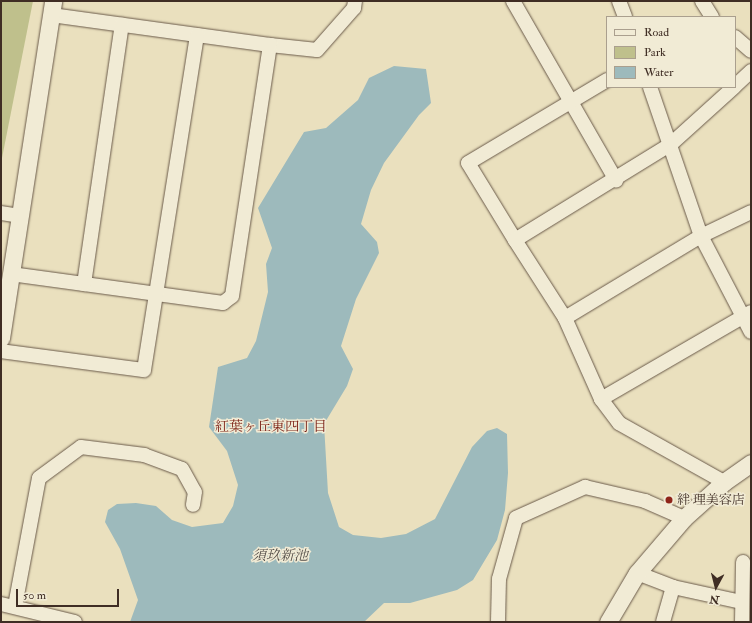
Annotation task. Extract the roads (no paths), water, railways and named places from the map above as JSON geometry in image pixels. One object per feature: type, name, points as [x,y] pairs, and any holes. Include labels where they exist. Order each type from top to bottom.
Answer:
[{"type":"street","points":[[1,338],[52,8],[122,25],[317,50],[354,8],[355,1]]},
{"type":"street","points":[[513,1],[616,180]]},
{"type":"street","points":[[619,1],[625,16]]},
{"type":"street","points":[[702,1],[711,16]]},
{"type":"street","points":[[84,284],[122,25]]},
{"type":"street","points":[[1,351],[144,370],[197,35]]},
{"type":"street","points":[[736,38],[751,50]]},
{"type":"street","points":[[12,274],[223,303],[232,296],[270,45]]},
{"type":"street","points":[[736,84],[751,71]]},
{"type":"street","points":[[606,81],[570,100],[468,162],[515,240],[565,318],[601,399],[619,423],[724,482]]},
{"type":"street","points":[[650,88],[671,144],[701,236],[746,314],[751,332]]},
{"type":"street","points":[[515,240],[616,180],[671,144],[732,88]]},
{"type":"street","points":[[565,318],[701,236],[751,212]]},
{"type":"street","points":[[1,213],[19,216]]},
{"type":"street","points":[[601,399],[746,314]]},
{"type":"street","points":[[74,622],[8,605],[39,478],[81,447],[144,455],[182,468],[195,492],[193,505]]},
{"type":"street","points":[[608,622],[637,573],[684,518],[724,482],[751,463]]},
{"type":"street","points":[[498,622],[499,579],[516,518],[585,487],[645,501],[684,518]]},
{"type":"street","points":[[742,622],[741,602],[744,562]]},
{"type":"street","points":[[637,573],[673,587],[741,602]]},
{"type":"street","points":[[662,622],[673,587]]},
{"type":"water","name":"須玖新池","points":[[394,66],[426,69],[431,103],[419,115],[384,163],[371,190],[361,224],[377,242],[379,253],[356,299],[341,346],[353,369],[347,386],[324,424],[328,493],[339,527],[353,535],[381,538],[406,534],[435,519],[472,447],[487,431],[497,428],[507,434],[508,473],[505,510],[497,540],[473,580],[457,590],[410,603],[384,603],[364,622],[130,622],[138,600],[120,549],[105,522],[108,510],[117,504],[136,503],[156,506],[172,520],[192,527],[223,523],[233,506],[238,485],[227,451],[209,427],[218,367],[247,358],[256,341],[268,292],[266,264],[272,248],[258,208],[304,132],[326,128],[358,100],[369,78]]},
{"type":"place","name":"絆 理美容店","points":[[669,500]]},
{"type":"district","name":"紅葉ヶ丘東四丁目","points":[[271,427]]}]
